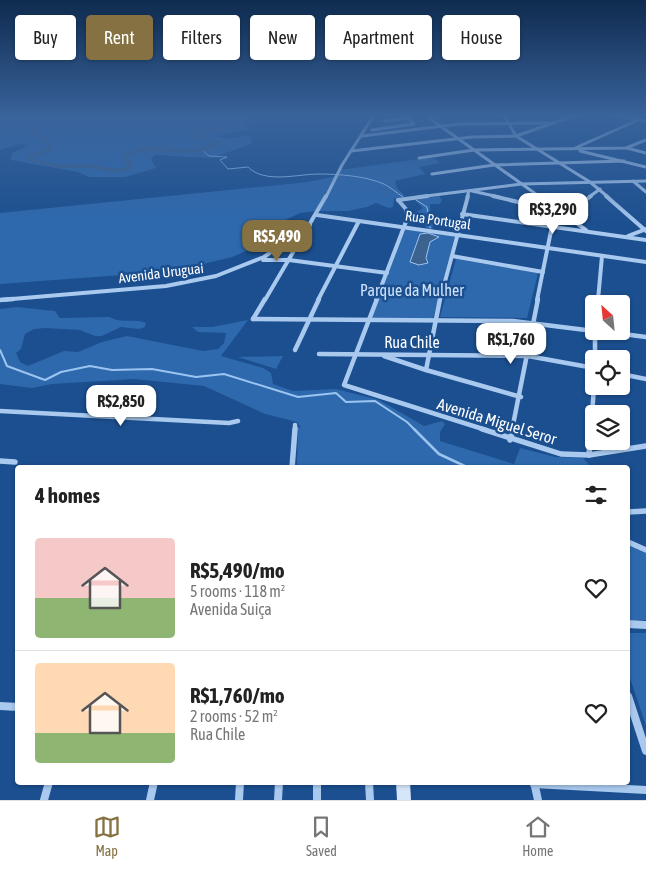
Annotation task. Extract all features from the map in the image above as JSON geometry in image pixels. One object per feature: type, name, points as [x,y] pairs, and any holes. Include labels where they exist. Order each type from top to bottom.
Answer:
[{"type":"street","points":[[350,152],[310,226],[253,319],[434,319],[532,322],[585,330]]},
{"type":"street","points":[[420,158],[458,152]]},
{"type":"street","points":[[477,152],[586,230]]},
{"type":"street","points":[[543,152],[600,189],[646,230],[628,236]]},
{"type":"street","points":[[586,152],[646,167]]},
{"type":"street","points":[[432,174],[494,164],[624,161]]},
{"type":"street","points":[[633,181],[646,192]]},
{"type":"street","points":[[356,354],[367,320],[387,273],[408,214],[398,200],[521,184],[646,181]]},
{"type":"street","points":[[510,440],[521,397],[532,322],[552,226],[600,189]]},
{"type":"street","points":[[469,190],[559,211]]},
{"type":"street","points":[[426,370],[434,319],[469,190]]},
{"type":"street","points":[[462,214],[586,230],[646,240]]},
{"type":"street","name":"Rua Portugal","points":[[316,215],[404,226],[646,262]]},
{"type":"street","points":[[295,350],[334,266],[360,221]]},
{"type":"street","name":"Avenida Uruguai","points":[[0,300],[183,284],[223,274],[260,260],[294,239],[310,226]]},
{"type":"street","points":[[452,256],[542,272]]},
{"type":"street","points":[[599,295],[602,256]]},
{"type":"street","points":[[260,260],[289,260],[387,273]]},
{"type":"street","points":[[630,335],[646,337]]},
{"type":"street","name":"Rua Chile","points":[[319,354],[528,356],[585,366]]},
{"type":"street","name":"Avenida Miguel Seror","points":[[356,354],[344,384],[510,440],[561,454],[589,455],[646,446]]},
{"type":"street","points":[[379,354],[426,370],[521,397]]},
{"type":"street","points":[[630,376],[646,379]]},
{"type":"street","points":[[589,455],[593,395]]},
{"type":"street","points":[[0,411],[229,423],[238,421]]},
{"type":"street","points":[[292,465],[294,424]]},
{"type":"street","points":[[0,461],[15,462]]},
{"type":"street","points":[[630,512],[646,511]]},
{"type":"street","points":[[630,543],[646,550]]},
{"type":"street","points":[[630,624],[646,625]]},
{"type":"street","points":[[630,702],[646,751]]},
{"type":"street","points":[[0,706],[15,707]]},
{"type":"street","points":[[44,800],[48,785]]},
{"type":"street","points":[[150,800],[153,785]]},
{"type":"street","points":[[239,800],[240,785]]},
{"type":"street","points":[[278,785],[278,800]]},
{"type":"street","points":[[317,785],[317,800]]},
{"type":"street","points":[[369,785],[370,800]]},
{"type":"street","points":[[402,785],[404,800]]},
{"type":"street","points":[[534,785],[538,800]]},
{"type":"street","points":[[566,785],[646,790]]},
{"type":"green space","points":[[228,152],[212,158],[155,155],[151,159],[156,168],[125,177],[89,177],[78,172],[11,160],[12,153]]},
{"type":"green space","points":[[427,158],[435,159],[440,163],[419,167],[425,174],[395,181],[397,188],[405,196],[394,199],[393,207],[389,208],[376,203],[348,211],[300,213],[277,224],[261,245],[232,257],[164,272],[0,284],[0,213],[308,182],[337,176],[339,170]]},
{"type":"green space","points":[[439,196],[442,200],[440,204],[430,204],[430,215],[436,217],[432,229],[426,228],[424,215],[413,214],[423,208],[415,200]]},
{"type":"green space","name":"Parque da Mulher","points":[[405,227],[455,235],[433,319],[370,319]]},
{"type":"green space","points":[[456,259],[538,273],[527,318],[440,317]]},
{"type":"green space","points":[[17,307],[55,311],[60,318],[110,317],[118,320],[146,323],[145,327],[139,329],[121,327],[102,336],[95,336],[80,330],[34,329],[25,334],[21,349],[16,353],[20,362],[28,366],[64,351],[78,352],[102,342],[127,336],[203,351],[218,349],[224,343],[226,333],[198,332],[192,327],[212,327],[248,320],[221,356],[263,368],[271,373],[273,384],[293,391],[336,389],[379,400],[424,426],[442,421],[445,424],[440,432],[440,441],[514,464],[520,448],[555,457],[583,458],[589,465],[297,465],[298,427],[301,428],[297,422],[265,414],[204,386],[134,379],[52,384],[32,388],[0,384],[0,309]]},
{"type":"green space","points":[[283,356],[276,369],[238,357]]},
{"type":"green space","points":[[630,546],[646,553],[646,620],[630,620]]},
{"type":"green space","points":[[630,633],[646,633],[646,726],[630,678]]},
{"type":"shaded area","points":[[428,233],[439,237],[430,242],[426,258],[428,263],[419,265],[410,262],[420,234]]},
{"type":"waterway","points":[[41,152],[32,155],[29,159],[43,161],[46,164],[55,166],[88,166],[117,171],[129,169],[130,164],[123,157],[131,152]]},
{"type":"waterway","points":[[205,152],[209,156],[227,157],[220,160],[228,169],[248,167],[255,172],[272,177],[319,174],[361,177],[384,184],[403,197]]},
{"type":"waterway","points":[[416,200],[427,207],[430,228]]},
{"type":"waterway","points":[[0,350],[7,366],[45,380],[61,372],[90,366],[112,370],[152,369],[196,377],[224,374],[298,397],[336,393],[346,402],[375,401],[407,422],[439,454],[463,465]]}]
